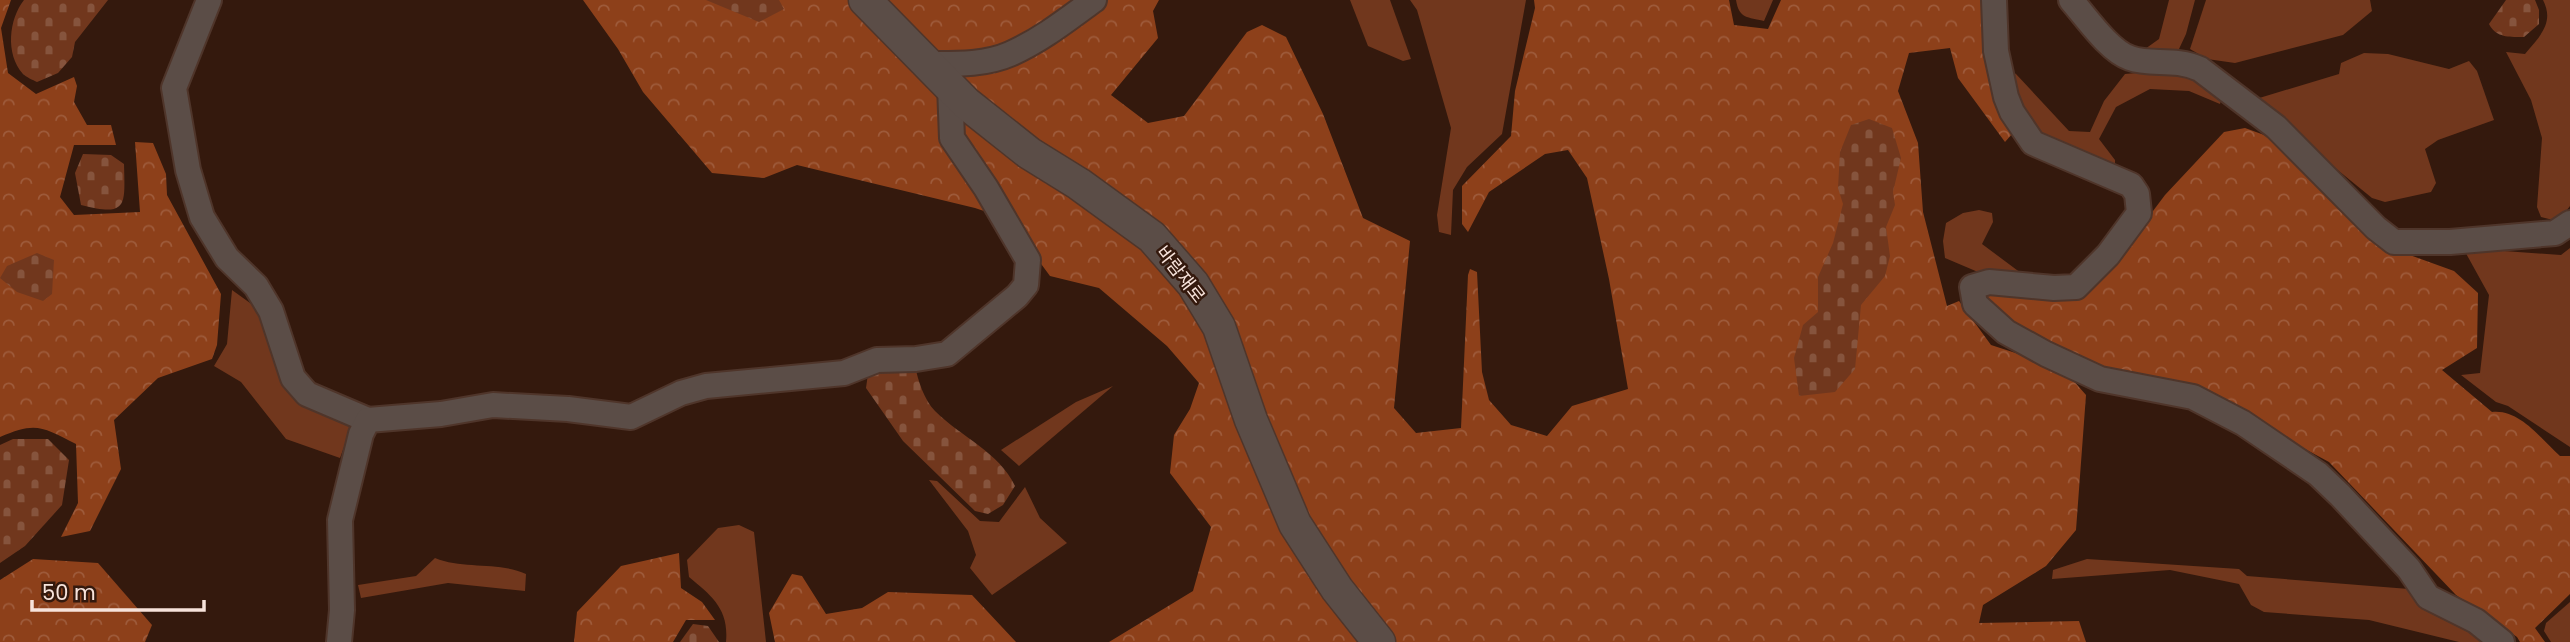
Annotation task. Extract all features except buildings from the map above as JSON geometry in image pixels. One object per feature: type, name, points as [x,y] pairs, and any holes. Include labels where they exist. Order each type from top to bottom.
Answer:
[{"type":"street","points":[[209,0],[173,88],[188,170],[202,217],[227,258],[256,286],[271,311],[293,378],[307,394],[368,420],[440,414],[493,405],[631,416],[681,393],[706,386],[844,373],[877,360],[916,359],[947,354],[1017,296],[1026,285],[1028,260],[986,188],[952,138],[950,86]]},
{"type":"street","name":"바람재로","points":[[865,0],[966,103],[1029,153],[1079,184],[1152,237],[1194,284],[1219,327],[1251,420],[1295,524],[1337,589],[1379,642]]},
{"type":"street","points":[[928,64],[969,64],[1009,54],[1056,27],[1094,0]]},
{"type":"street","points":[[1994,0],[1996,51],[2006,97],[2012,112],[2032,143],[2131,185],[2137,194],[2139,213],[2108,254],[2076,287],[2054,288],[1989,282],[1972,288],[1975,304],[2006,332],[2100,379],[2193,397],[2243,423],[2318,474],[2409,569],[2428,597],[2476,621],[2502,642]]},
{"type":"street","points":[[2071,0],[2104,38],[2131,59],[2186,62],[2200,69],[2276,127],[2376,228],[2394,242],[2450,242],[2556,233],[2570,223]]},
{"type":"street","points":[[339,642],[342,610],[340,520],[361,434],[368,420]]},
{"type":"green space","points":[[0,0],[11,0],[1,28],[8,73],[36,94],[74,77],[77,86],[74,102],[87,125],[111,125],[116,145],[74,145],[60,197],[74,215],[140,212],[135,142],[153,143],[166,174],[167,195],[221,294],[217,345],[212,359],[158,378],[114,420],[121,469],[90,531],[61,537],[78,503],[76,444],[39,428],[22,429],[0,437]]},
{"type":"green space","points":[[24,0],[108,0],[75,42],[72,57],[58,73],[37,82],[23,74],[17,66],[11,47],[12,26]]},
{"type":"green space","points":[[583,0],[1159,0],[1153,11],[1158,38],[1111,95],[1148,123],[1184,116],[1247,32],[1262,25],[1286,37],[1323,114],[1363,218],[1410,241],[1394,408],[1416,433],[1461,428],[1470,269],[1477,272],[1482,372],[1489,400],[1511,425],[1547,436],[1572,406],[1628,389],[1609,279],[1587,178],[1568,150],[1545,154],[1489,192],[1468,232],[1462,224],[1462,186],[1511,136],[1515,91],[1535,8],[1534,0],[1729,0],[1734,25],[1768,29],[1781,0],[1986,0],[2013,133],[2005,142],[1958,78],[1950,48],[1909,53],[1898,91],[1918,143],[1923,212],[1947,306],[1959,301],[1991,345],[2037,360],[2071,378],[2086,395],[2076,530],[2046,566],[1983,605],[1979,623],[2079,621],[2086,642],[1109,642],[1193,591],[1211,527],[1170,473],[1174,435],[1190,409],[1199,383],[1167,346],[1099,288],[1050,276],[1008,219],[975,208],[797,165],[764,178],[712,173],[643,92],[618,49]]},
{"type":"green space","points":[[706,0],[779,0],[784,9],[759,22]]},
{"type":"green space","points":[[1350,0],[1390,0],[1411,59],[1403,61],[1368,46]]},
{"type":"green space","points":[[1410,0],[1526,0],[1502,134],[1467,167],[1453,190],[1451,235],[1439,232],[1437,215],[1451,128],[1417,10]]},
{"type":"green space","points":[[1736,0],[1773,0],[1764,21],[1742,14]]},
{"type":"green space","points":[[2169,0],[2195,0],[2179,49],[2145,49],[2159,39]]},
{"type":"green space","points":[[2206,0],[2370,0],[2372,11],[2343,35],[2235,63],[2207,59],[2190,49]]},
{"type":"green space","points":[[2506,0],[2535,0],[2539,10],[2539,24],[2524,37],[2499,34],[2489,24]]},
{"type":"green space","points":[[2543,0],[2570,0],[2570,206],[2563,215],[2553,220],[2541,217],[2537,207],[2542,138],[2531,100],[2506,52],[2525,54],[2540,36],[2547,16]]},
{"type":"green space","points":[[2364,53],[2388,54],[2449,69],[2469,61],[2477,71],[2494,120],[2438,140],[2425,149],[2436,183],[2431,192],[2385,202],[2372,198],[2297,137],[2256,99],[2339,74],[2341,63]]},
{"type":"green space","points":[[2182,69],[2222,97],[2220,104],[2189,91],[2150,89],[2116,107],[2099,139],[2115,160],[2115,167],[2030,128],[2007,70],[2016,74],[2069,131],[2090,132],[2104,101],[2125,74]]},
{"type":"green space","points":[[1869,119],[1892,128],[1901,158],[1893,192],[1895,205],[1886,227],[1890,256],[1885,276],[1861,305],[1855,369],[1835,392],[1799,396],[1794,358],[1803,325],[1818,312],[1818,277],[1833,243],[1843,204],[1838,188],[1840,152],[1851,125]]},
{"type":"green space","points":[[2245,128],[2267,136],[2291,151],[2318,174],[2371,241],[2454,271],[2478,293],[2477,348],[2442,370],[2492,412],[2502,412],[2521,420],[2560,456],[2570,456],[2570,594],[2535,628],[2545,642],[2520,642],[2517,637],[2456,595],[2329,462],[2191,387],[2126,376],[2017,329],[1990,307],[1985,293],[2045,297],[2129,243],[2165,195],[2224,132]]},
{"type":"green space","points":[[83,154],[111,155],[124,164],[123,199],[116,208],[108,210],[81,205],[75,173]]},
{"type":"green space","points":[[1979,210],[1992,213],[1993,222],[1982,244],[2037,285],[1978,272],[1945,258],[1943,241],[1946,223],[1963,213]]},
{"type":"green space","points":[[2463,248],[2561,255],[2570,248],[2570,447],[2508,406],[2496,402],[2461,375],[2480,373],[2489,295]]},
{"type":"green space","points":[[37,253],[54,260],[52,294],[43,301],[17,292],[0,278],[7,266]]},
{"type":"green space","points":[[232,290],[257,308],[284,388],[346,419],[351,428],[340,458],[286,439],[241,382],[214,366],[227,344]]},
{"type":"green space","points":[[915,366],[922,390],[931,406],[990,454],[1015,486],[1003,505],[988,514],[975,511],[903,441],[866,388],[868,374]]},
{"type":"green space","points":[[1113,386],[1019,466],[1001,450],[1076,402]]},
{"type":"green space","points":[[13,439],[48,439],[69,460],[62,505],[25,546],[0,563],[0,445]]},
{"type":"green space","points":[[929,480],[937,481],[980,521],[999,522],[1025,487],[1040,518],[1067,543],[992,595],[970,568],[976,555],[968,531]]},
{"type":"green space","points":[[739,525],[754,532],[766,642],[726,642],[722,612],[712,597],[689,577],[687,560],[718,528]]},
{"type":"green space","points":[[679,553],[681,588],[702,602],[715,620],[686,620],[673,642],[574,642],[577,612],[621,566]]},
{"type":"green space","points":[[435,558],[526,574],[525,591],[448,583],[361,598],[358,585],[416,576]]},
{"type":"green space","points":[[33,559],[98,563],[152,625],[145,642],[0,642],[0,580]]},
{"type":"green space","points":[[2087,559],[2239,569],[2247,576],[2409,589],[2489,642],[2459,642],[2369,620],[2264,612],[2251,605],[2239,584],[2170,570],[2052,579],[2053,570]]},
{"type":"green space","points":[[792,574],[802,576],[826,614],[862,608],[888,592],[972,595],[1016,642],[775,642],[769,613]]},
{"type":"green space","points":[[2570,602],[2570,642],[2551,642],[2544,631],[2546,623]]},
{"type":"green space","points":[[693,624],[708,626],[719,642],[680,642]]}]
